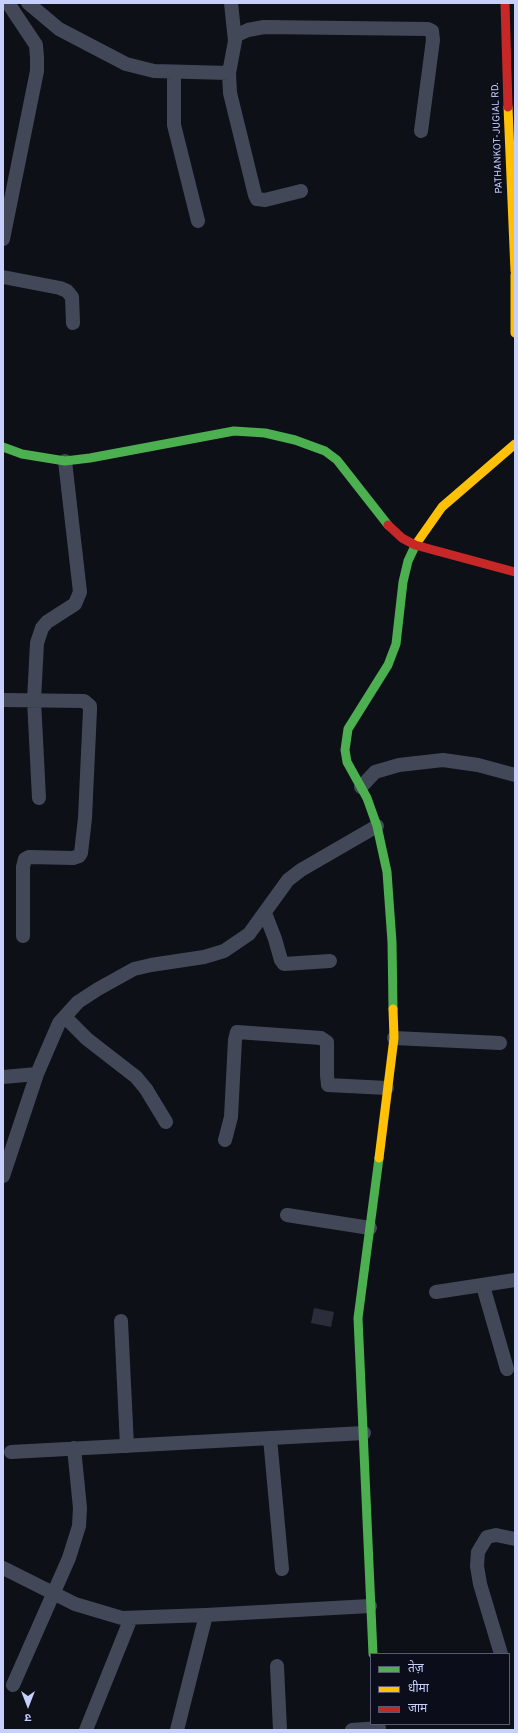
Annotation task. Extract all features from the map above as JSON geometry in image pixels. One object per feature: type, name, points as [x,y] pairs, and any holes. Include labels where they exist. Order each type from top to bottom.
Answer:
[{"type":"street","points":[[3,239],[37,65],[36,45],[8,3]]},
{"type":"street","points":[[28,3],[59,29],[126,64],[154,71],[229,73]]},
{"type":"street","points":[[231,3],[235,36],[229,73],[230,93],[255,195],[257,199],[265,200],[300,191]]},
{"type":"street","name":"PATHANKOT-JUGIAL RD.","points":[[505,3],[508,126],[515,271]]},
{"type":"street","points":[[235,36],[248,30],[264,27],[428,29],[432,31],[433,40],[421,131]]},
{"type":"street","points":[[174,72],[174,125],[198,221]]},
{"type":"street","points":[[515,275],[515,333]]},
{"type":"street","points":[[3,277],[60,288],[67,291],[72,297],[73,324]]},
{"type":"street","points":[[3,447],[22,454],[65,461],[90,458],[234,431],[265,433],[295,440],[325,451],[337,460],[385,522],[402,538],[415,545],[515,572]]},
{"type":"street","points":[[373,1653],[358,1318],[394,1038],[390,903],[387,872],[373,812],[345,756],[348,729],[388,665],[394,650],[403,582],[408,561],[415,545],[447,501],[515,444]]},
{"type":"street","points":[[38,798],[34,700],[37,643],[42,628],[47,622],[75,604],[80,592],[65,461]]},
{"type":"street","points":[[3,700],[84,701],[90,706],[85,818],[81,853],[74,858],[29,857],[25,859],[23,867],[23,936]]},
{"type":"street","points":[[361,787],[375,772],[399,765],[443,760],[478,765],[515,775]]},
{"type":"street","points":[[3,1176],[37,1074],[59,1023],[78,1002],[134,969],[204,957],[224,951],[249,934],[288,880],[301,870],[377,826]]},
{"type":"street","points":[[265,913],[275,938],[281,960],[284,964],[330,962]]},
{"type":"street","points":[[65,1017],[87,1039],[136,1077],[146,1089],[166,1122]]},
{"type":"street","points":[[225,1140],[231,1117],[235,1040],[237,1032],[321,1038],[328,1042],[328,1085],[387,1088]]},
{"type":"street","points":[[394,1038],[500,1043]]},
{"type":"street","points":[[3,1077],[37,1074]]},
{"type":"street","points":[[287,1215],[370,1228]]},
{"type":"street","points":[[436,1292],[515,1280]]},
{"type":"street","points":[[483,1286],[507,1369]]},
{"type":"street","points":[[121,1321],[127,1446]]},
{"type":"street","points":[[11,1452],[364,1433]]},
{"type":"street","points":[[270,1438],[282,1569]]},
{"type":"street","points":[[13,1685],[69,1558],[79,1526],[80,1508],[74,1448]]},
{"type":"street","points":[[501,1653],[480,1584],[477,1566],[478,1552],[487,1537],[496,1535],[515,1539]]},
{"type":"street","points":[[3,1568],[53,1592],[74,1604],[122,1618],[370,1606]]},
{"type":"street","points":[[177,1730],[206,1615]]},
{"type":"street","points":[[86,1730],[131,1618]]},
{"type":"street","points":[[277,1666],[280,1730]]},
{"type":"street","points":[[352,1730],[379,1727]]},
{"type":"building","points":[[314,1308],[334,1312],[331,1327],[311,1323]]},
{"type":"traffic: fast","points":[[3,447],[22,454],[65,461],[90,458],[234,431],[265,433],[295,440],[325,451],[337,460],[388,525]]},
{"type":"traffic: fast","points":[[393,1009],[392,942],[387,872],[377,826],[367,798],[347,762],[345,750],[348,729],[388,665],[396,644],[403,582],[408,561],[416,544]]},
{"type":"traffic: fast","points":[[373,1653],[358,1318],[379,1158]]},
{"type":"traffic: slow","points":[[508,107],[515,271]]},
{"type":"traffic: slow","points":[[515,275],[515,333]]},
{"type":"traffic: slow","points":[[416,544],[442,507],[515,444]]},
{"type":"traffic: slow","points":[[379,1158],[394,1038],[393,1009]]},
{"type":"traffic: jam","points":[[505,3],[508,107]]},
{"type":"traffic: jam","points":[[388,525],[402,538],[415,545],[515,572]]}]
